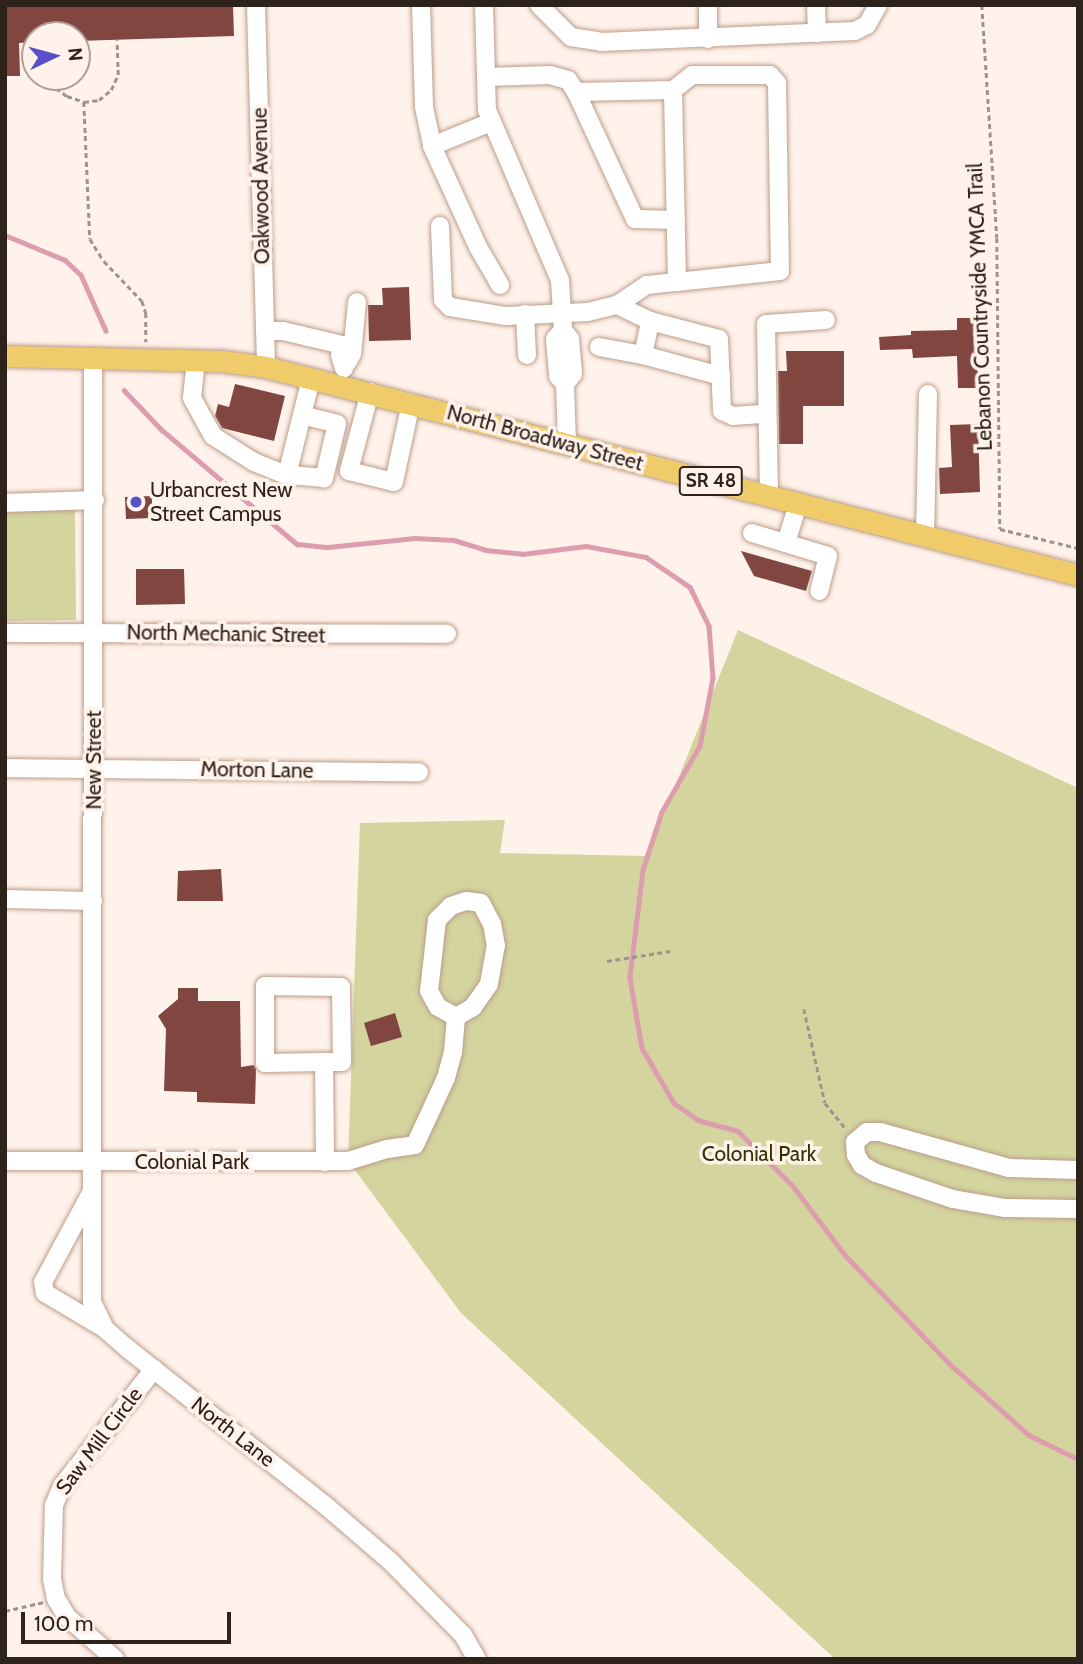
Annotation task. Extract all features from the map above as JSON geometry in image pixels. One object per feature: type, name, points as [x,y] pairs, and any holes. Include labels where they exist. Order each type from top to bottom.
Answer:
[{"type":"main road","name":"North Broadway Street","points":[[5,356],[196,360],[265,367],[311,378],[341,376],[370,392],[1078,575]]},
{"type":"street","name":"Oakwood Avenue","points":[[256,5],[265,367]]},
{"type":"street","points":[[421,5],[424,107],[432,146],[478,247],[500,285]]},
{"type":"street","points":[[484,5],[487,110],[560,279],[563,322],[570,339],[573,374],[565,384],[567,444]]},
{"type":"street","points":[[538,5],[571,37],[601,41],[708,39],[855,31],[867,25],[878,5]]},
{"type":"street","points":[[708,5],[708,39]]},
{"type":"street","points":[[816,5],[817,33]]},
{"type":"street","points":[[486,77],[550,75],[568,80],[635,219],[676,220]]},
{"type":"street","points":[[440,226],[443,300],[450,307],[506,316],[525,314],[563,322],[617,305],[647,285],[780,271],[777,83],[770,75],[692,75],[673,90],[576,92]]},
{"type":"street","points":[[673,90],[677,282]]},
{"type":"street","points":[[432,146],[491,122]]},
{"type":"street","points":[[341,376],[352,354],[357,302]]},
{"type":"street","points":[[617,305],[650,321],[719,339],[722,411],[733,416],[765,414]]},
{"type":"street","points":[[525,314],[527,355]]},
{"type":"street","points":[[769,496],[765,414],[766,324],[826,320]]},
{"type":"street","points":[[643,355],[650,321]]},
{"type":"street","points":[[265,331],[284,331],[342,345],[341,376]]},
{"type":"street","points":[[599,347],[643,355],[721,376]]},
{"type":"street","name":"New Street","points":[[93,358],[94,1162]]},
{"type":"street","points":[[196,360],[192,398],[213,436],[254,463],[287,475],[324,478],[337,424],[302,415]]},
{"type":"street","points":[[287,475],[311,378]]},
{"type":"street","points":[[370,392],[349,471],[394,482],[411,403]]},
{"type":"street","points":[[925,537],[928,394]]},
{"type":"street","points":[[330,454],[352,459]]},
{"type":"street","points":[[5,503],[94,500]]},
{"type":"street","points":[[786,543],[798,504]]},
{"type":"street","points":[[752,533],[828,556],[819,591]]},
{"type":"street","name":"North Mechanic Street","points":[[5,633],[303,636],[447,634]]},
{"type":"street","name":"Morton Lane","points":[[5,768],[419,772]]},
{"type":"street","points":[[5,899],[93,901]]},
{"type":"street","points":[[466,901],[481,904],[492,924],[496,946],[489,984],[473,1007],[456,1017],[438,1007],[429,991],[437,920],[451,906],[466,901]]},
{"type":"street","points":[[265,986],[341,987],[342,1062],[324,1062],[265,1063],[265,986]]},
{"type":"street","name":"Colonial Park","points":[[5,1161],[325,1162],[348,1161],[415,1145],[446,1078],[453,1052],[456,1017]]},
{"type":"street","points":[[324,1062],[325,1162]]},
{"type":"street","points":[[1078,1170],[1009,1168],[880,1132],[867,1132],[855,1142],[856,1155],[869,1169],[953,1199],[1005,1208],[1078,1209]]},
{"type":"street","name":"North Lane","points":[[94,1162],[92,1302],[105,1329],[366,1539],[449,1619],[470,1644],[477,1659]]},
{"type":"street","points":[[93,1190],[43,1282],[45,1293],[105,1329]]},
{"type":"street","name":"Saw Mill Circle","points":[[56,1600],[52,1579],[51,1526],[57,1495],[153,1369]]},
{"type":"street","points":[[56,1600],[67,1617],[115,1659]]},
{"type":"path","name":"Lebanon Countryside YMCA Trail","points":[[982,5],[996,238],[1000,529],[1078,548]]},
{"type":"path","points":[[60,91],[84,102],[99,100],[111,90],[118,75],[117,40]]},
{"type":"path","points":[[84,102],[90,239],[104,261],[142,301],[146,313],[146,359]]},
{"type":"path","points":[[607,961],[670,950]]},
{"type":"path","points":[[804,1009],[825,1103],[849,1133]]},
{"type":"path","points":[[5,1611],[56,1600]]},
{"type":"green space","points":[[75,510],[76,620],[5,621],[5,511]]},
{"type":"green space","name":"Colonial Park","points":[[738,630],[1078,788],[1078,1659],[835,1659],[461,1313],[348,1161],[360,823],[505,820],[500,853],[647,856]]},
{"type":"building","points":[[5,5],[233,5],[234,36],[91,41],[91,21],[21,21],[20,76],[5,76]]},
{"type":"building","points":[[409,287],[411,340],[369,341],[368,305],[383,305],[382,288]]},
{"type":"building","points":[[957,318],[977,318],[978,388],[958,388],[957,356],[913,358],[912,349],[880,350],[879,337],[911,335],[911,331],[957,330]]},
{"type":"building","points":[[786,351],[844,351],[844,406],[803,406],[803,444],[779,444],[778,371],[787,371]]},
{"type":"building","points":[[235,384],[285,396],[274,441],[222,428],[215,416],[218,404],[229,407]]},
{"type":"building","points":[[978,424],[980,492],[940,494],[939,468],[952,467],[950,425]]},
{"type":"building","points":[[152,496],[152,518],[126,519],[125,497]]},
{"type":"building","points":[[741,551],[812,571],[806,591],[754,576]]},
{"type":"building","points":[[136,569],[184,569],[185,604],[136,605]]},
{"type":"building","points":[[221,869],[223,901],[177,901],[178,871]]},
{"type":"building","points":[[178,988],[198,988],[198,1001],[240,1001],[241,1067],[254,1065],[256,1069],[255,1104],[197,1102],[197,1092],[164,1091],[166,1029],[158,1016],[178,999]]},
{"type":"building","points":[[395,1013],[402,1037],[371,1046],[364,1023]]},
{"type":"waterway","points":[[5,235],[65,260],[81,275],[106,331]]},
{"type":"waterway","points":[[124,390],[162,430],[297,544],[328,547],[415,538],[454,540],[486,550],[522,554],[586,546],[646,557],[690,587],[709,626],[713,678],[700,746],[662,812],[643,870],[630,978],[642,1048],[674,1103],[698,1120],[738,1131],[793,1186],[845,1255],[952,1366],[1029,1435],[1078,1459]]},
{"type":"place","name":"Urbancrest New Street Campus","points":[[136,502]]}]
